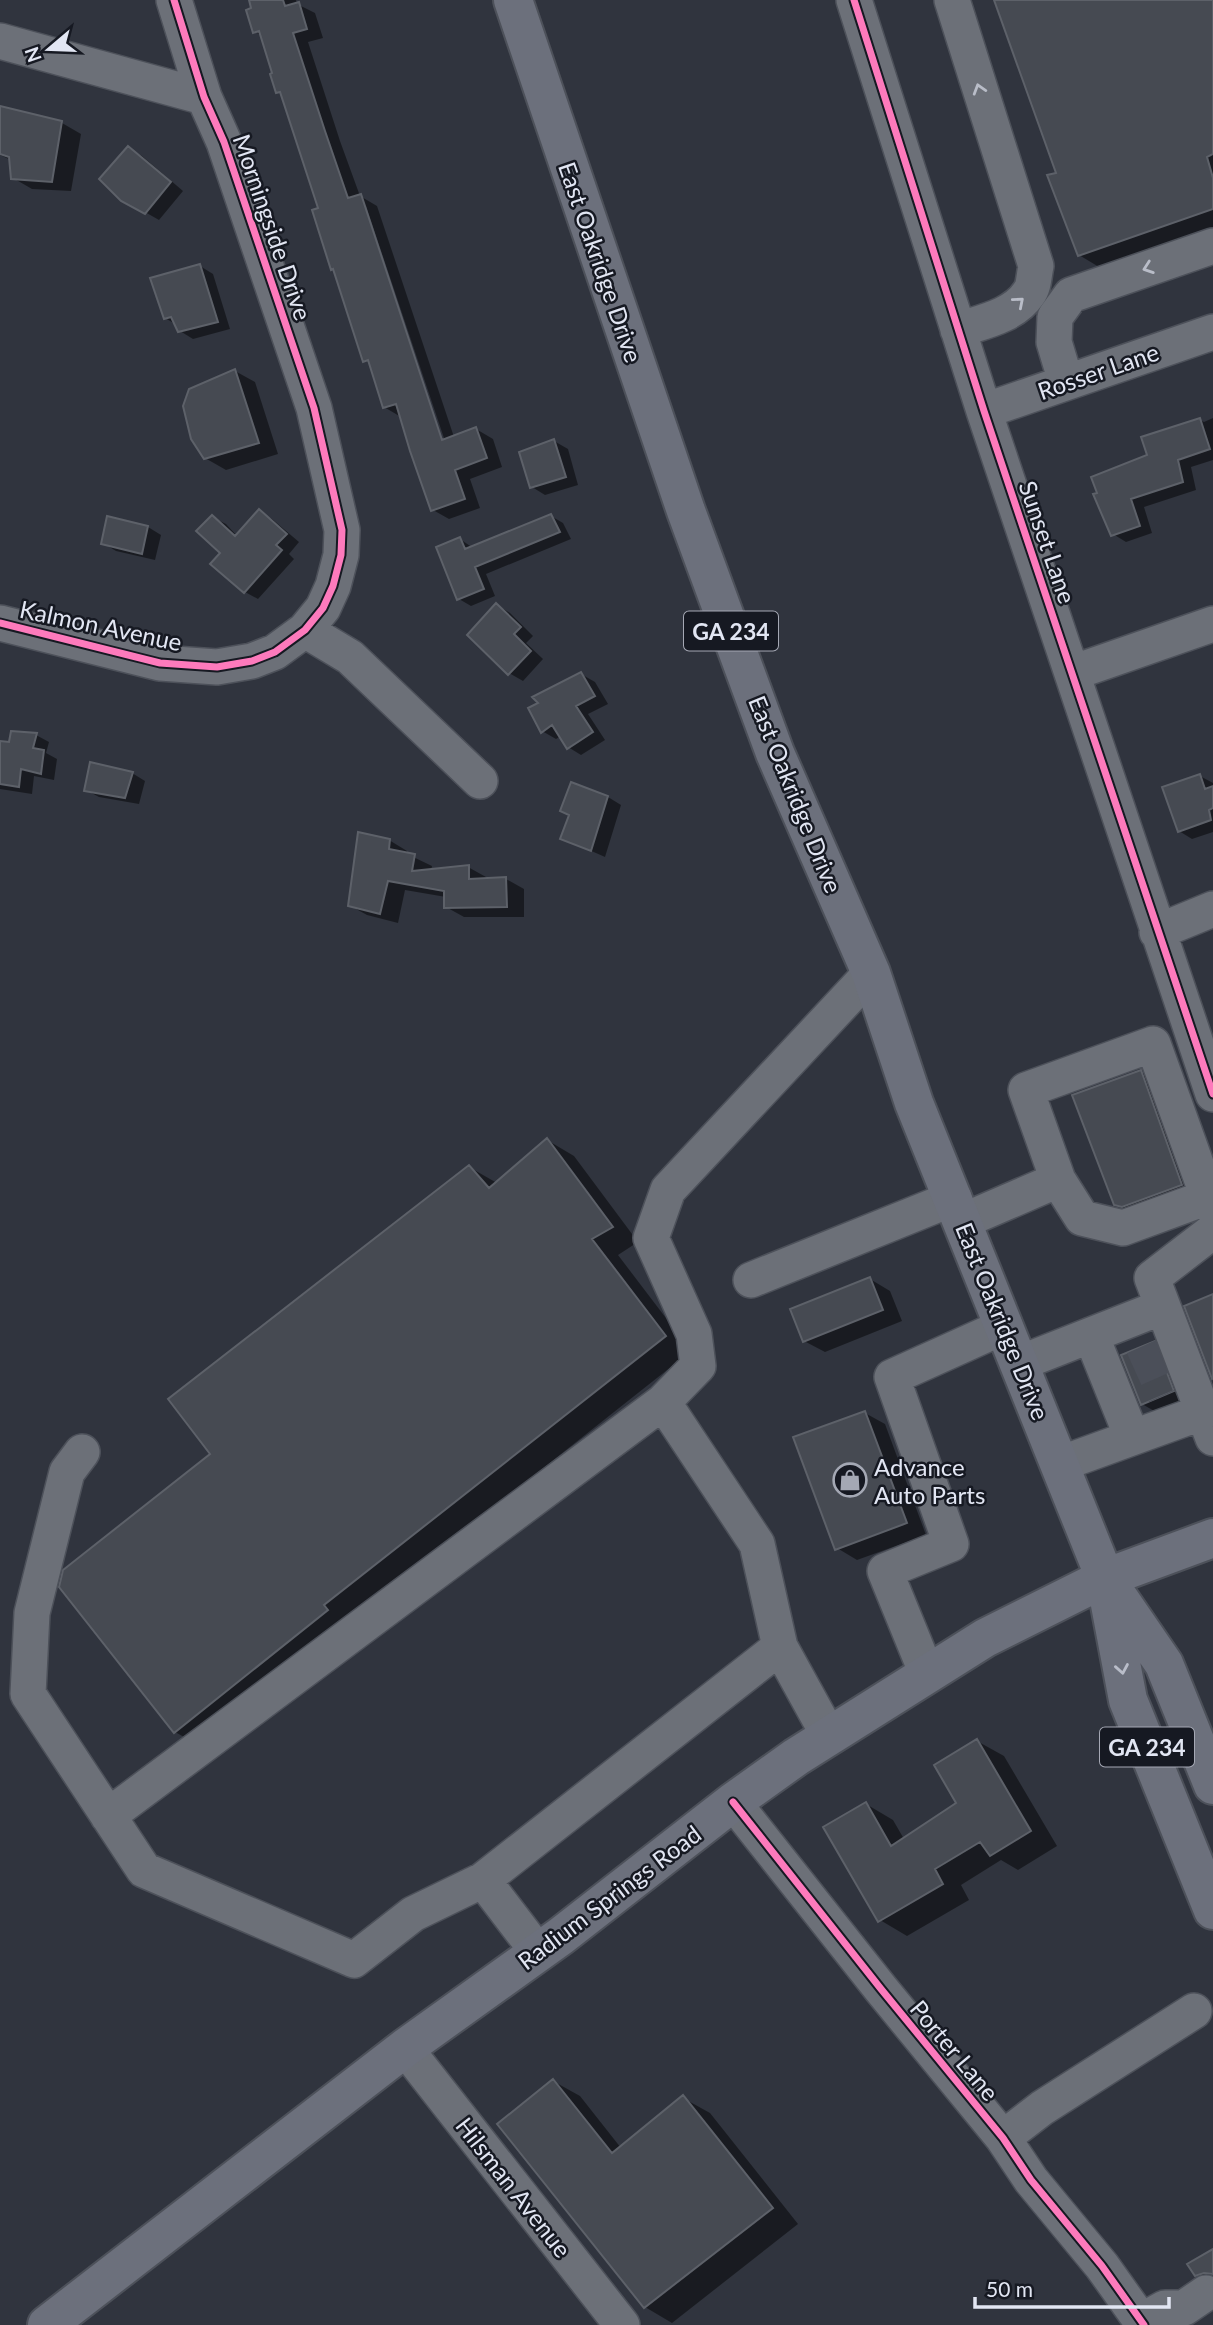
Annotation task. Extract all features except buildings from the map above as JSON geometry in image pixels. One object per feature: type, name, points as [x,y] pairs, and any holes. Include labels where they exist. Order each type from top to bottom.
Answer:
[{"type":"main road","name":"East Oakridge Drive","points":[[513,0],[695,536],[775,753],[872,973],[914,1103],[1105,1578],[1128,1700],[1213,1910]]},
{"type":"main road","name":"Radium Springs Road","points":[[68,2319],[405,2048],[538,1952],[733,1802],[829,1736],[985,1638],[1105,1578],[1213,1538]]},
{"type":"main road","name":"East Oakridge Drive","points":[[1105,1578],[1164,1664],[1213,1785]]},
{"type":"street","name":"Morningside Drive","points":[[174,0],[204,97],[224,142],[314,408],[328,468]]},
{"type":"street","name":"Sunset Lane","points":[[854,0],[984,411],[1213,1094]]},
{"type":"street","points":[[952,0],[1036,265],[1030,293],[1014,308],[958,330]]},
{"type":"street","points":[[0,41],[204,97]]},
{"type":"street","points":[[1066,382],[1054,342],[1055,317],[1070,295],[1213,246]]},
{"type":"street","name":"Rosser Lane","points":[[984,411],[1213,332]]},
{"type":"street","name":"Kalmon Avenue","points":[[0,623],[160,663],[217,667],[252,661],[275,652],[305,630],[323,608],[333,586],[341,555],[342,530],[328,468]]},
{"type":"street","points":[[1072,673],[1213,624]]},
{"type":"street","points":[[305,630],[350,657],[480,781]]},
{"type":"street","points":[[1157,932],[1213,909]]},
{"type":"street","points":[[108,1816],[663,1402],[698,1366],[694,1334],[651,1238],[668,1190],[872,973]]},
{"type":"street","points":[[1153,1044],[1206,1170],[1208,1197],[1123,1228],[1082,1218],[1058,1180],[1026,1090],[1153,1044]]},
{"type":"street","points":[[751,1280],[959,1210],[1058,1180]]},
{"type":"street","points":[[1020,1363],[1126,1332],[1152,1278],[1213,1231]]},
{"type":"street","points":[[927,1674],[886,1571],[951,1544],[892,1377],[1005,1326]]},
{"type":"street","points":[[1126,1332],[1169,1420]]},
{"type":"street","points":[[1126,1332],[1169,1420]]},
{"type":"street","points":[[663,1402],[757,1544],[780,1647],[829,1736]]},
{"type":"street","points":[[1060,1464],[1169,1420]]},
{"type":"street","points":[[82,1452],[67,1472],[32,1613],[28,1694],[144,1870],[354,1960],[413,1914],[483,1880],[780,1647]]},
{"type":"street","name":"Porter Lane","points":[[733,1802],[881,1990],[1003,2138],[1031,2180],[1102,2266],[1143,2323]]},
{"type":"street","points":[[483,1880],[538,1952]]},
{"type":"street","points":[[1003,2138],[1042,2108],[1194,2011]]},
{"type":"street","name":"Hilsman Avenue","points":[[405,2048],[622,2325]]},
{"type":"street","points":[[1143,2323],[1165,2308],[1195,2309]]},
{"type":"tunnel","points":[[1143,1346],[1165,1395]]},
{"type":"cycle path","points":[[0,623],[160,663],[217,667],[252,661],[275,652],[305,630],[323,608],[333,586],[341,555],[342,530],[314,408],[224,142],[204,97],[174,0]]},
{"type":"cycle path","points":[[854,0],[984,411],[1213,1094]]},
{"type":"cycle path","points":[[733,1802],[1003,2138],[1031,2180],[1102,2266],[1144,2325]]},
{"type":"place","name":"Advance Auto Parts","points":[[850,1480]]}]
